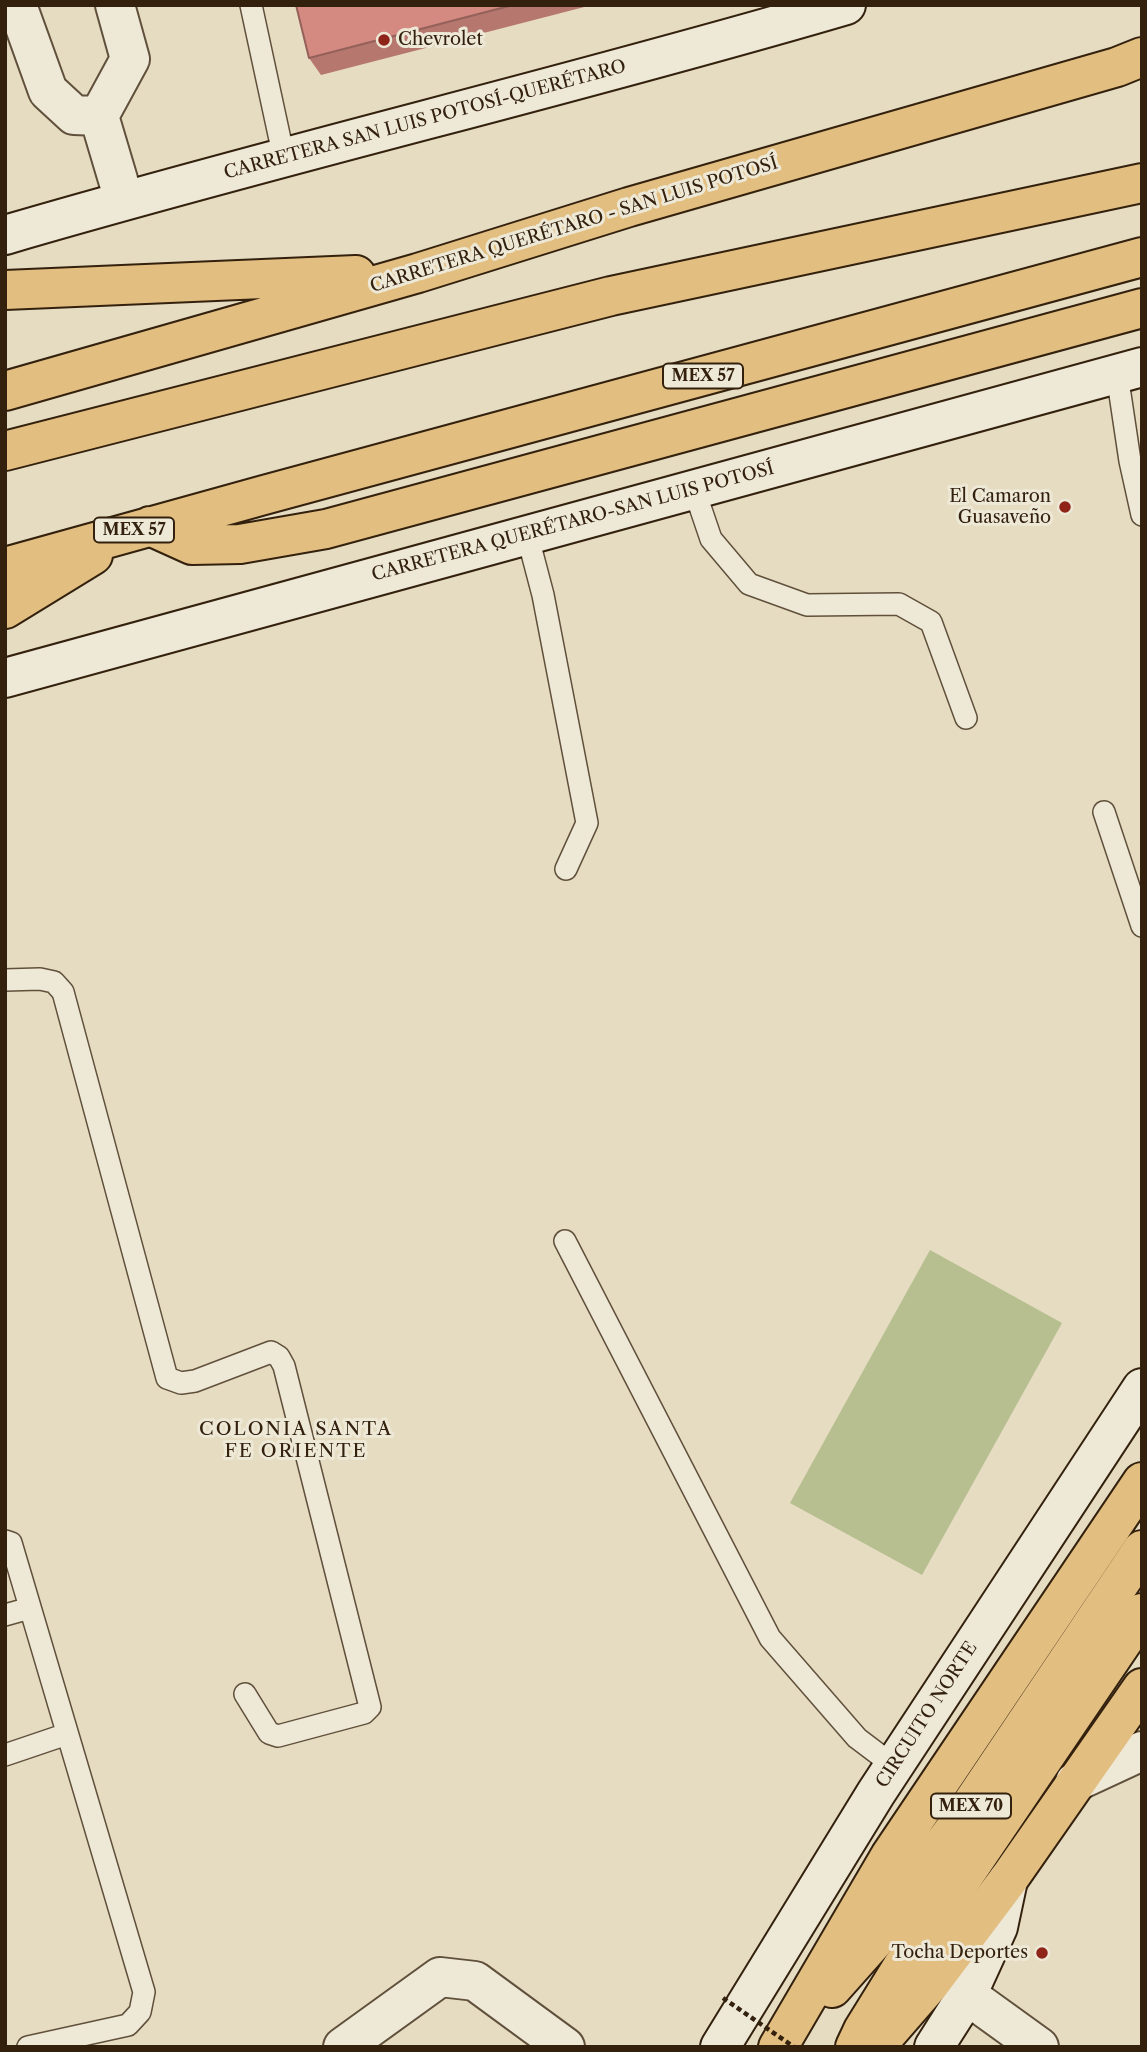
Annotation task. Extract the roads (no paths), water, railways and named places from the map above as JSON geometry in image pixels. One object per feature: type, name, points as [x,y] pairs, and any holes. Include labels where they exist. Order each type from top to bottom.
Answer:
[{"type":"main road","points":[[17,5],[48,91],[74,115],[99,116]]},
{"type":"main road","points":[[115,5],[130,59],[99,116],[124,200]]},
{"type":"main road","name":"CARRETERA SAN LUIS POTOSÍ-QUERÉTARO","points":[[5,234],[723,41],[846,5]]},
{"type":"main road","name":"CARRETERA QUERÉTARO - SAN LUIS POTOSÍ","points":[[5,391],[418,273],[629,207],[1117,67],[1142,57]]},
{"type":"main road","points":[[5,451],[611,296],[1142,183]]},
{"type":"main road","name":"MEX 57","points":[[5,567],[1142,257]]},
{"type":"main road","points":[[5,290],[418,273]]},
{"type":"main road","points":[[5,609],[141,529],[192,545],[240,544],[326,529],[1142,308]]},
{"type":"main road","name":"CARRETERA QUERÉTARO-SAN LUIS POTOSÍ","points":[[5,678],[1130,370]]},
{"type":"main road","name":"CIRCUITO NORTE","points":[[720,2047],[894,1766],[1142,1388]]},
{"type":"main road","points":[[779,2047],[890,1856],[1142,1482]]},
{"type":"main road","name":"MEX 70","points":[[779,2047],[873,1942],[954,1830],[1142,1550]]},
{"type":"main road","points":[[855,2047],[863,2029],[902,1967],[1142,1613]]},
{"type":"main road","points":[[876,2047],[929,1985],[1008,1880],[1142,1688]]},
{"type":"main road","points":[[1075,1782],[1142,1751]]},
{"type":"main road","points":[[731,2047],[890,1856]]},
{"type":"main road","points":[[934,2047],[967,1995],[998,1927],[1008,1880]]},
{"type":"main road","points":[[343,2047],[440,1977],[475,1981],[565,2047]]},
{"type":"main road","points":[[967,1995],[1039,2047]]},
{"type":"lane","points":[[251,5],[284,158]]},
{"type":"lane","points":[[1130,370],[1130,461],[1142,515]]},
{"type":"lane","points":[[694,489],[711,539],[749,583],[807,605],[899,604],[931,622],[966,718]]},
{"type":"lane","points":[[527,534],[543,595],[587,823],[566,869]]},
{"type":"lane","points":[[1104,813],[1142,926]]},
{"type":"lane","points":[[5,980],[40,979],[54,982],[63,992],[167,1378],[181,1383],[195,1381],[271,1352],[279,1357],[284,1366],[370,1707],[364,1713],[278,1736],[269,1733],[246,1693]]},
{"type":"lane","points":[[565,1241],[770,1638],[858,1738],[894,1766]]},
{"type":"lane","points":[[5,1541],[10,1543],[144,1992],[140,2012],[128,2025],[28,2047]]},
{"type":"lane","points":[[5,1615],[30,1608]]},
{"type":"lane","points":[[5,1755],[67,1734]]},
{"type":"place","name":"Chevrolet","points":[[384,40]]},
{"type":"place","name":"El Camaron Guasaveño","points":[[1065,507]]},
{"type":"place","name":"Tocha Deportes","points":[[1042,1953]]},
{"type":"district","name":"COLONIA SANTA FE ORIENTE","points":[[296,1441]]}]
